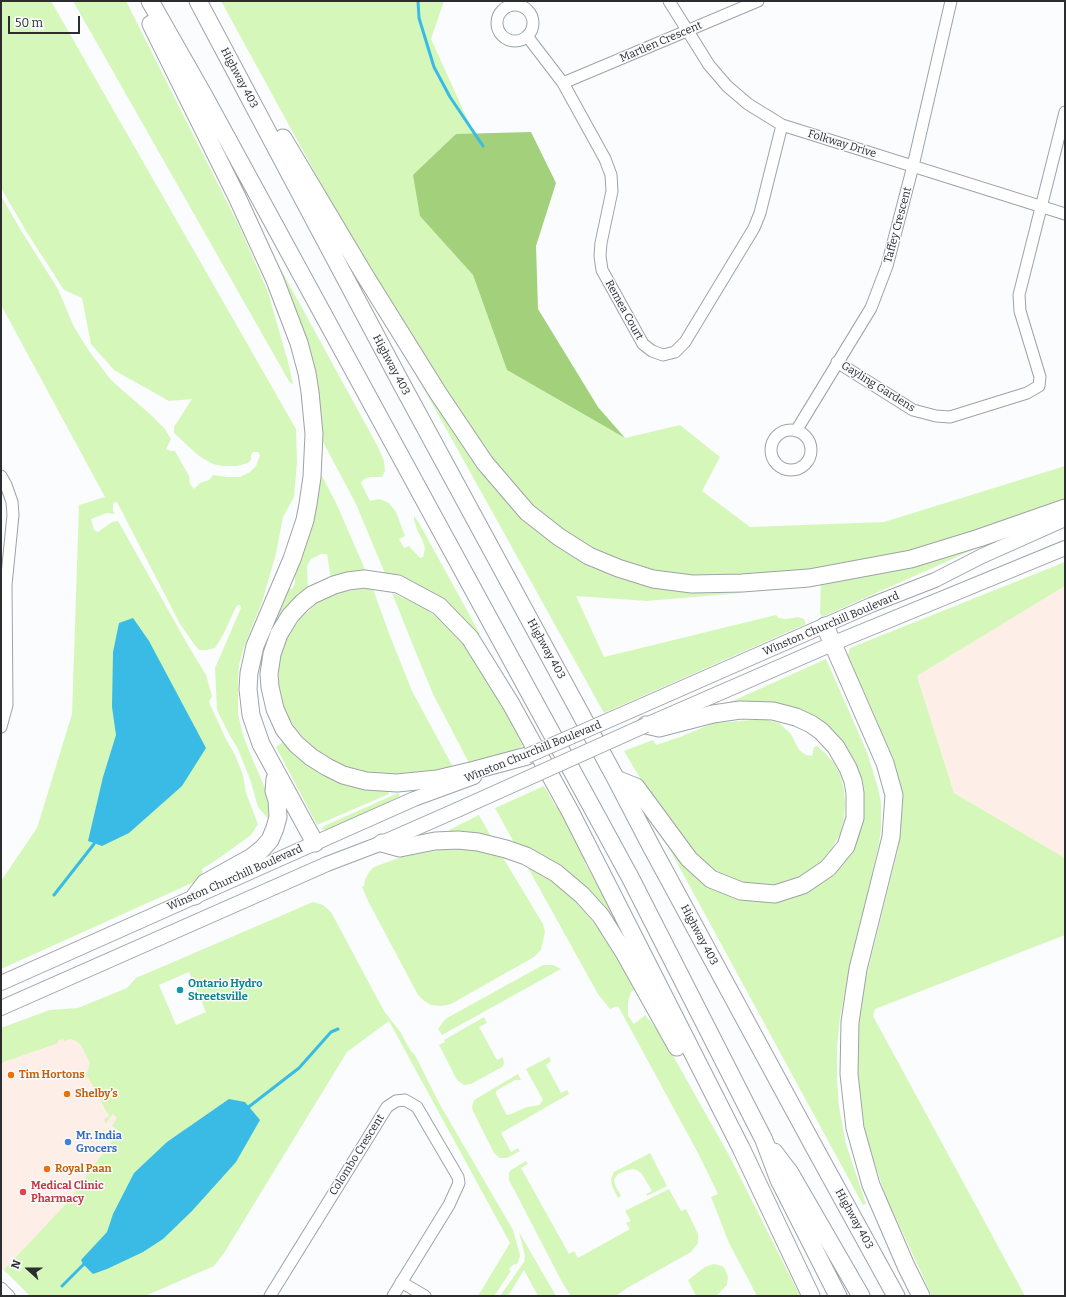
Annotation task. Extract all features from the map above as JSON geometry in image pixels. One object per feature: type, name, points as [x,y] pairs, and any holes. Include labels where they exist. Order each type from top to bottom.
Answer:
[{"type":"highway","points":[[140,1],[237,197],[275,280],[299,344],[310,392],[314,434],[313,463],[305,520],[287,570],[259,633],[248,673],[248,689],[251,715],[261,744],[315,843]]},
{"type":"highway","points":[[150,1],[204,96],[630,877],[764,1140],[779,1180],[838,1296]]},
{"type":"highway","name":"Highway 403","points":[[198,1],[400,381],[896,1296]]},
{"type":"highway","points":[[255,108],[271,118],[360,267],[438,393],[485,463],[527,512],[560,537],[589,556],[618,568],[653,579],[692,584],[742,583],[809,578],[911,559],[980,538],[1065,508]]},
{"type":"highway","points":[[527,756],[475,770],[439,784],[366,781],[343,775],[321,764],[303,751],[284,728],[275,709],[270,687],[269,674],[272,654],[282,628],[296,609],[312,595],[334,584],[364,579],[398,584],[439,606],[470,638],[504,692],[571,813],[741,1148],[811,1296]]},
{"type":"highway","points":[[825,626],[885,763],[894,795],[891,837],[858,968],[850,1022],[849,1074],[855,1128],[871,1185],[906,1266],[921,1296]]},
{"type":"highway","points":[[616,779],[636,787],[689,859],[711,879],[741,891],[775,894],[803,885],[828,868],[846,846],[855,818],[853,782],[848,768],[836,747],[821,731],[811,724],[796,717],[773,711],[740,710],[713,714],[659,728],[646,725]]},
{"type":"highway","points":[[195,896],[205,883],[252,857],[270,840],[278,816],[277,800],[274,791],[276,772]]},
{"type":"highway","points":[[382,843],[400,848],[442,841],[472,841],[492,845],[526,856],[540,863],[574,886],[601,916],[632,966],[707,1100],[741,1148]]},
{"type":"highway","points":[[764,1140],[790,1173],[861,1296]]},
{"type":"main road","name":"Winston Churchill Boulevard","points":[[527,756],[871,605],[935,580],[982,556],[1065,519]]},
{"type":"main road","name":"Winston Churchill Boulevard","points":[[1,1008],[327,864],[382,843],[646,725],[833,644],[1065,548]]},
{"type":"main road","name":"Winston Churchill Boulevard","points":[[1,983],[315,843],[439,784]]},
{"type":"street","name":"Folkway Drive","points":[[669,1],[709,65],[727,86],[748,104],[782,125],[1065,214]]},
{"type":"street","name":"Martlen Crescent","points":[[563,83],[758,1]]},
{"type":"street","name":"Taffey Crescent","points":[[796,431],[871,308],[887,266],[913,166],[951,1]]},
{"type":"street","name":"Remea Court","points":[[527,36],[563,83],[605,159],[611,175],[612,191],[601,243],[600,256],[602,270],[642,344],[652,351],[663,355],[675,352],[685,342],[754,228],[760,213],[782,125]]},
{"type":"street","points":[[1042,206],[1065,112]]},
{"type":"street","name":"Gayling Gardens","points":[[837,362],[913,410],[936,416],[950,417],[1027,394],[1039,386],[1040,377],[1020,311],[1019,295],[1042,206]]},
{"type":"street","points":[[1,476],[12,502],[13,514],[6,585],[6,705],[1,727]]},
{"type":"street","name":"Colombo Crescent","points":[[270,1296],[387,1107],[396,1101],[405,1100],[417,1107],[458,1177],[459,1183],[449,1205],[393,1296]]},
{"type":"street","points":[[402,1282],[425,1296]]},
{"type":"street","points":[[1,1288],[9,1296]]},
{"type":"shaded area","points":[[1065,586],[1065,858],[954,793],[917,676]]},
{"type":"shaded area","points":[[66,1009],[130,1122],[69,1208],[6,1273],[1,1268],[1,1028],[50,1010]]},
{"type":"green space","points":[[1,1],[51,1],[296,429],[297,463],[294,497],[283,517],[276,554],[262,602],[244,647],[239,665],[238,714],[249,751],[271,802],[269,820],[258,807],[250,779],[237,747],[217,710],[215,668],[241,608],[240,605],[236,607],[215,648],[199,650],[180,624],[117,502],[115,502],[113,504],[113,511],[115,514],[107,513],[91,519],[94,530],[98,532],[112,522],[118,521],[206,675],[212,696],[209,702],[235,755],[243,775],[246,793],[258,824],[251,835],[202,869],[203,878],[1,969],[1,881],[37,828],[72,714],[79,505],[105,497],[1,305],[1,196],[58,289],[74,327],[89,351],[111,380],[165,429],[171,439],[166,449],[175,451],[189,476],[190,484],[194,489],[200,483],[209,480],[213,475],[240,477],[250,472],[256,466],[260,455],[258,452],[253,452],[251,455],[251,460],[248,463],[237,466],[213,464],[199,456],[174,433],[174,427],[192,399],[169,401],[114,370],[91,344],[82,298],[64,290],[26,231],[1,188]]},
{"type":"green space","points":[[73,1],[126,1],[240,228],[268,292],[293,384],[290,383]]},
{"type":"green space","points":[[221,1],[444,1],[431,39],[474,134],[456,134],[421,216],[473,275],[507,370],[625,438],[680,425],[720,457],[702,491],[750,527],[884,522],[1065,466],[1065,500],[917,551],[815,570],[707,577],[662,572],[634,565],[584,546],[539,514],[498,468],[404,325],[342,222]]},
{"type":"green space","points":[[531,132],[556,183],[536,246],[538,309],[598,407],[625,438],[507,370],[473,275],[420,216],[413,175],[456,134]]},
{"type":"green space","points":[[272,253],[378,447],[384,461],[385,471],[382,477],[370,477],[364,479],[361,483],[370,501],[379,499],[389,503],[396,512],[405,536],[399,539],[404,548],[409,546],[420,558],[423,557],[425,548],[418,532],[414,516],[480,634],[475,636],[386,576],[356,504],[321,438]]},
{"type":"green space","points":[[391,332],[463,438],[577,555],[741,589],[741,593],[647,601],[576,596],[604,657],[776,615],[779,618],[786,619],[798,617],[804,619],[806,624],[604,713]]},
{"type":"green space","points":[[320,472],[337,505],[367,574],[331,580],[327,554],[321,554],[311,559],[307,566],[308,592],[276,627],[272,624],[288,589],[292,589],[295,584],[295,574],[309,535]]},
{"type":"green space","points":[[980,546],[822,617],[820,613],[821,582]]},
{"type":"green space","points":[[1065,562],[1065,586],[917,676],[954,793],[1065,858],[1065,935],[875,1009],[873,1016],[1025,1296],[932,1296],[887,1199],[869,1148],[861,1110],[857,1071],[859,1016],[863,990],[898,849],[902,811],[901,798],[892,762],[877,721],[853,669],[848,663],[848,655],[850,648]]},
{"type":"green space","points":[[373,589],[412,691],[453,767],[419,774],[376,776],[345,767],[313,747],[288,718],[280,696],[278,684],[279,662],[287,637],[301,618],[316,604],[330,596],[346,591]]},
{"type":"green space","points":[[392,593],[421,606],[439,618],[463,641],[514,723],[512,724],[523,746],[510,752],[469,763],[433,694]]},
{"type":"green space","points":[[826,659],[867,752],[881,803],[881,830],[879,843],[845,992],[840,1017],[837,1047],[839,1107],[846,1144],[866,1204],[863,1205],[663,837],[705,882],[801,893],[858,820],[831,734],[726,704]]},
{"type":"green space","points":[[764,719],[779,723],[791,734],[799,750],[806,755],[812,756],[814,747],[817,746],[834,763],[840,775],[844,789],[844,819],[840,834],[830,851],[816,867],[802,877],[785,884],[766,887],[750,887],[715,873],[689,848],[647,790],[624,751],[653,740],[656,745],[714,723]]},
{"type":"green space","points":[[283,742],[388,789],[389,794],[317,825],[276,747]]},
{"type":"green space","points":[[544,786],[556,807],[559,807],[587,860],[585,863],[635,952],[615,925],[516,846],[495,808]]},
{"type":"green space","points":[[398,793],[400,796],[361,815],[327,830],[321,829],[324,826]]},
{"type":"green space","points":[[479,815],[493,840],[451,834],[449,830]]},
{"type":"green space","points":[[439,846],[454,846],[502,856],[543,924],[545,932],[541,950],[534,957],[451,1004],[442,1006],[431,1005],[418,995],[362,887],[364,886],[369,872],[374,867],[401,857],[439,850]]},
{"type":"green space","points":[[527,866],[553,881],[574,898],[599,929],[636,989],[631,992],[628,1002],[628,1016],[634,1024],[645,1015],[662,1036],[730,1157],[800,1296],[757,1296],[729,1243],[711,1197],[718,1194],[698,1153],[618,1006],[610,1009],[598,994]]},
{"type":"green space","points":[[313,902],[323,905],[331,912],[384,1011],[401,1033],[410,1050],[415,1055],[439,1103],[513,1230],[520,1255],[518,1263],[515,1265],[514,1264],[509,1269],[511,1271],[494,1296],[478,1296],[510,1243],[389,1021],[347,1052],[224,1253],[214,1266],[145,1296],[30,1296],[4,1270],[66,1204],[119,1131],[112,1126],[117,1118],[113,1114],[105,1123],[104,1119],[109,1116],[88,1077],[81,1080],[81,1077],[87,1073],[90,1063],[81,1045],[70,1039],[64,1041],[63,1039],[57,1041],[58,1043],[1,1063],[1,1028],[50,1010],[78,1008],[127,988],[136,978]],"holes":[[[189,972],[206,1012],[176,1025],[159,985]]]},
{"type":"green space","points":[[543,965],[553,965],[561,969],[442,1035],[438,1029],[447,1018]]},
{"type":"green space","points":[[484,1017],[487,1023],[479,1027],[497,1060],[503,1057],[504,1064],[502,1067],[471,1084],[464,1085],[457,1080],[439,1045],[445,1042],[444,1040]]},
{"type":"green space","points":[[549,1057],[551,1061],[546,1065],[561,1093],[567,1090],[569,1094],[501,1133],[511,1152],[518,1148],[520,1151],[507,1158],[500,1158],[494,1153],[473,1111],[472,1107],[474,1100],[518,1074],[521,1080],[515,1080],[496,1091],[496,1094],[507,1115],[527,1107],[539,1105],[543,1100],[526,1069]]},
{"type":"green space","points":[[650,1153],[667,1186],[647,1196],[646,1194],[652,1191],[642,1174],[637,1170],[632,1169],[618,1174],[615,1178],[614,1181],[616,1187],[621,1196],[618,1198],[612,1186],[611,1179],[614,1172]]},
{"type":"green space","points":[[526,1161],[528,1164],[521,1168],[569,1254],[574,1251],[578,1258],[630,1229],[626,1223],[631,1221],[625,1211],[669,1189],[681,1211],[686,1209],[698,1234],[698,1243],[691,1252],[627,1288],[616,1296],[571,1296],[563,1284],[509,1180],[509,1173],[511,1170]]},
{"type":"green space","points":[[519,1232],[556,1296],[538,1296],[524,1270],[508,1296],[500,1296],[524,1262],[525,1256]]},
{"type":"green space","points":[[714,1264],[722,1266],[725,1269],[728,1277],[727,1285],[716,1296],[696,1296],[688,1280],[705,1267]]},
{"type":"water","points":[[133,618],[149,641],[206,748],[182,786],[129,833],[102,846],[88,841],[103,777],[116,735],[112,707],[113,652],[119,623]]},
{"type":"water","points":[[229,1099],[245,1102],[260,1120],[236,1162],[192,1211],[163,1239],[143,1252],[93,1274],[81,1260],[107,1232],[113,1214],[134,1173],[167,1142]]},
{"type":"waterway","points":[[418,1],[419,18],[434,67],[450,97],[483,146]]},
{"type":"waterway","points":[[54,895],[94,844]]},
{"type":"waterway","points":[[246,1109],[299,1068],[331,1032],[338,1029]]},
{"type":"waterway","points":[[62,1286],[86,1262]]},
{"type":"place","name":"Ontario Hydro Streetsville","points":[[180,990]]},
{"type":"place","name":"Tim Hortons","points":[[11,1075]]},
{"type":"place","name":"Shelby’s","points":[[67,1094]]},
{"type":"place","name":"Mr. India Grocers","points":[[68,1142]]},
{"type":"place","name":"Royal Paan","points":[[47,1169]]},
{"type":"place","name":"Medical Clinic Pharmacy","points":[[23,1192]]}]
